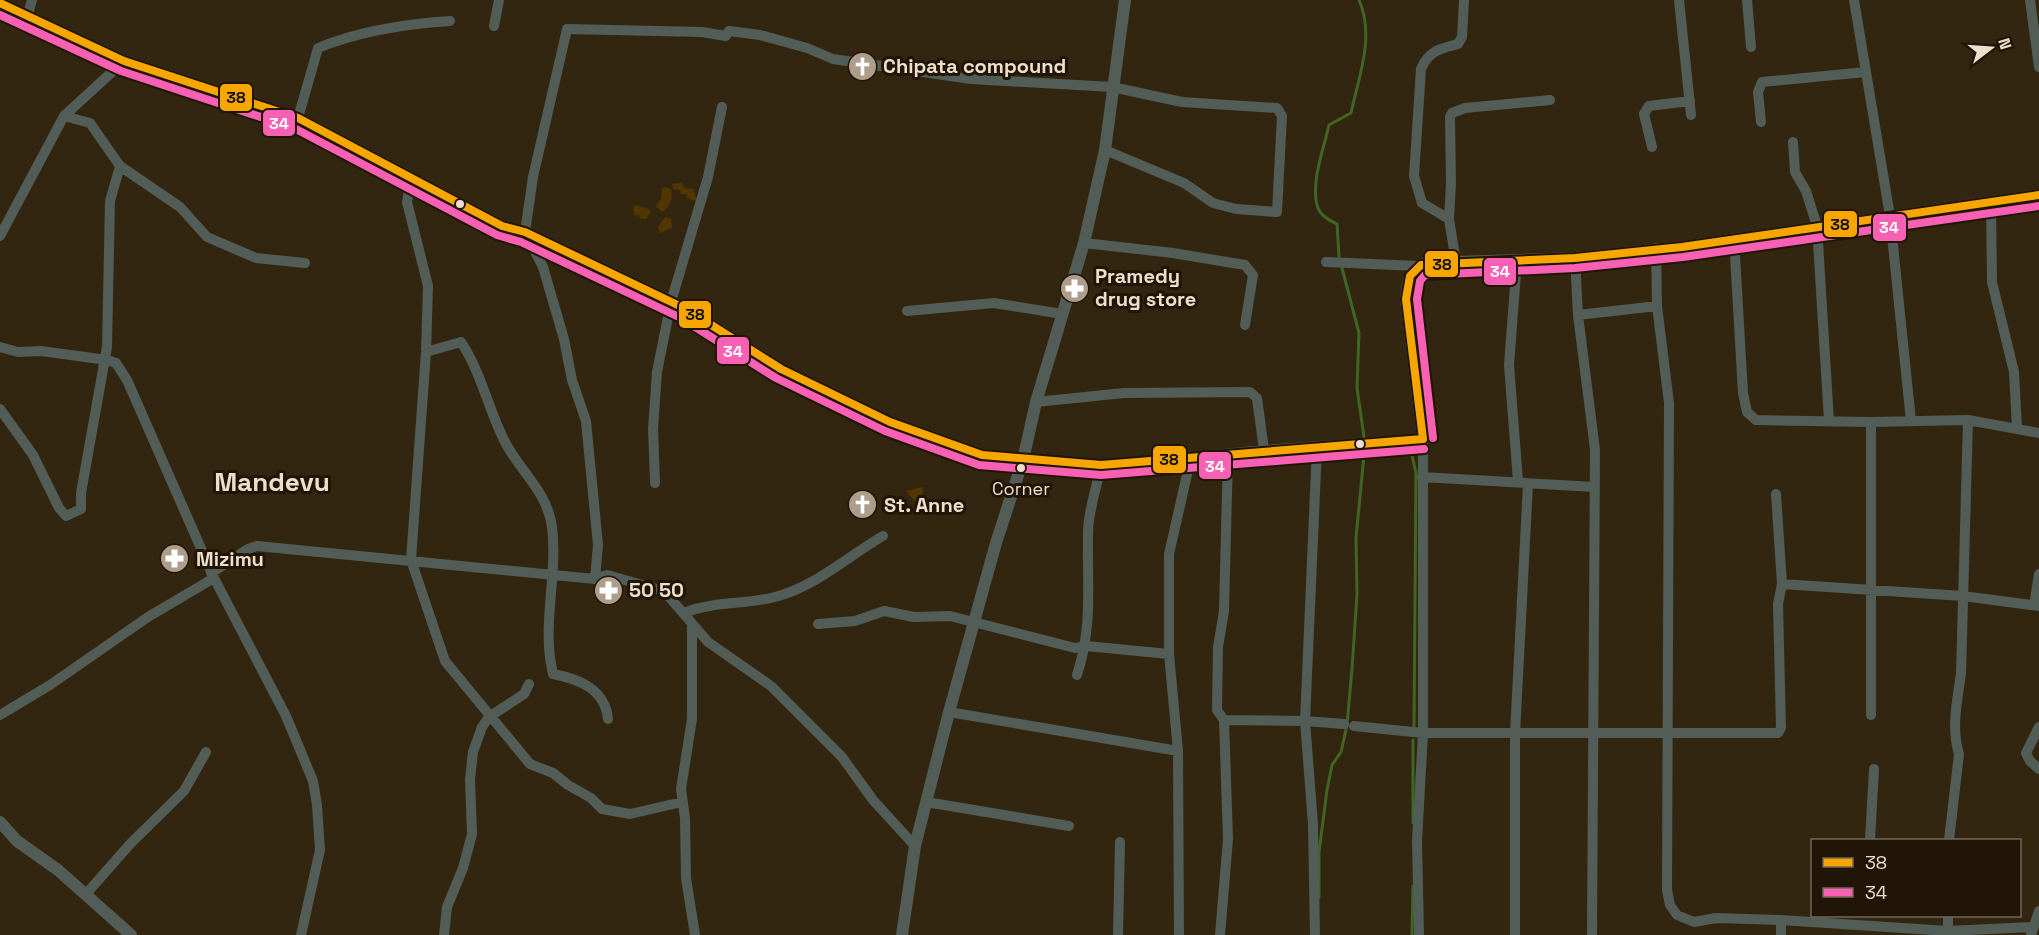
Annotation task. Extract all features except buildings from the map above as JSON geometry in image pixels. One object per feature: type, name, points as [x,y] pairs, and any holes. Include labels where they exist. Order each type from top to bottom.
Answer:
[{"type":"street","points":[[28,14],[32,0]]},
{"type":"street","points":[[494,26],[498,0]]},
{"type":"street","points":[[902,935],[915,846],[949,712],[1023,460],[1036,402],[1084,243],[1105,150],[1125,0]]},
{"type":"street","points":[[1449,219],[1422,203],[1415,185],[1421,69],[1425,59],[1439,48],[1458,44],[1462,37],[1464,0]]},
{"type":"street","points":[[1680,0],[1691,115]]},
{"type":"street","points":[[1747,0],[1751,47]]},
{"type":"street","points":[[1854,0],[1890,216],[1911,421]]},
{"type":"street","points":[[2030,0],[2039,67]]},
{"type":"street","points":[[0,3],[28,14],[124,61],[298,118],[502,226],[525,232],[671,302],[781,369],[890,422],[982,456],[1101,465],[1264,450],[1423,439]]},
{"type":"street","points":[[298,118],[318,48],[341,38],[368,34],[399,25],[450,21]]},
{"type":"street","points":[[594,579],[598,544],[586,421],[572,380],[564,339],[543,267],[525,232],[532,177],[567,30],[702,32],[726,36],[729,32],[760,35],[807,48],[833,59],[959,77],[1112,87],[1182,102],[1276,108],[1282,116],[1277,212],[1236,209],[1213,203],[1184,183],[1105,150]]},
{"type":"street","points":[[0,236],[64,116],[124,61]]},
{"type":"street","points":[[1761,122],[1758,92],[1762,82],[1866,72]]},
{"type":"street","points":[[1456,262],[1449,219],[1450,117],[1452,112],[1465,108],[1550,100]]},
{"type":"street","points":[[1652,147],[1644,114],[1649,106],[1690,101]]},
{"type":"street","points":[[655,483],[652,429],[657,372],[671,302],[708,177],[722,106]]},
{"type":"street","points":[[64,116],[90,123],[120,166],[180,207],[207,237],[256,258],[305,263]]},
{"type":"street","points":[[1793,142],[1795,172],[1806,191],[1817,226],[1829,421]]},
{"type":"street","points":[[0,409],[33,455],[59,508],[66,516],[81,509],[81,493],[104,359],[110,281],[110,201],[120,166]]},
{"type":"street","points":[[411,178],[407,202],[428,286],[426,352],[411,560],[445,661],[530,764],[553,773],[591,798],[602,809],[630,814],[682,802]]},
{"type":"street","points":[[1326,262],[1418,266],[1456,262],[1575,258],[1656,248],[1682,248],[1734,238],[2039,195]]},
{"type":"street","points":[[1991,202],[1992,282],[2013,372],[2017,429]]},
{"type":"street","points":[[1734,238],[1743,393],[1747,412],[1756,420],[1871,423],[1968,420],[2039,433]]},
{"type":"street","points":[[1084,243],[1173,253],[1245,265],[1253,275],[1245,326]]},
{"type":"street","points":[[1656,248],[1657,306],[1669,403],[1667,890],[1670,905],[1677,915],[1694,922],[1716,918],[1781,920],[1867,931],[1948,933],[2032,931],[2039,911]]},
{"type":"street","points":[[1575,258],[1578,315],[1594,438],[1592,935]]},
{"type":"street","points":[[1515,935],[1515,734],[1523,483],[1509,365],[1517,260]]},
{"type":"street","points":[[1418,266],[1408,276],[1406,299],[1423,439],[1423,733],[1417,841],[1419,935]]},
{"type":"street","points":[[907,311],[994,303],[1062,314]]},
{"type":"street","points":[[1578,315],[1657,306]]},
{"type":"street","points":[[426,352],[448,344],[462,342],[505,441],[522,464],[530,481],[542,494],[549,508],[554,574],[548,634],[553,674],[578,681],[595,690],[604,703],[608,718]]},
{"type":"street","points":[[0,347],[18,352],[41,351],[104,359],[116,363],[127,380],[213,576],[286,716],[316,791],[320,850],[301,935]]},
{"type":"street","points":[[1036,402],[1124,393],[1250,392],[1257,398],[1264,450]]},
{"type":"street","points":[[1950,839],[1959,754],[1955,743],[1954,716],[1961,674],[1968,420]]},
{"type":"street","points":[[1870,715],[1871,423]]},
{"type":"street","points":[[1315,935],[1313,824],[1305,721],[1317,447]]},
{"type":"street","points":[[1220,935],[1228,839],[1224,720],[1217,710],[1218,647],[1224,611],[1228,454]]},
{"type":"street","points":[[1179,935],[1178,751],[1169,654],[1169,554],[1191,457]]},
{"type":"street","points":[[1077,675],[1086,646],[1090,589],[1088,531],[1101,465]]},
{"type":"street","points":[[1422,477],[1595,487]]},
{"type":"street","points":[[1224,720],[1305,721],[1423,733],[1668,735],[1778,733],[1781,728],[1779,604],[1782,584],[1776,494]]},
{"type":"street","points":[[684,613],[707,604],[775,597],[807,585],[858,550],[884,536]]},
{"type":"street","points":[[0,715],[50,685],[148,617],[213,576],[248,549],[257,546],[594,579],[607,574],[664,591],[708,642],[771,686],[842,757],[873,800],[915,846]]},
{"type":"street","points":[[1782,584],[1963,596],[2037,606],[2039,574]]},
{"type":"street","points":[[818,624],[855,621],[884,611],[914,617],[950,616],[1075,648],[1086,646],[1169,654]]},
{"type":"street","points":[[692,624],[691,733],[681,780],[682,802],[686,818],[686,878],[695,935]]},
{"type":"street","points":[[444,935],[447,907],[463,868],[472,834],[470,789],[473,752],[482,727],[489,717],[524,694],[529,684]]},
{"type":"street","points":[[949,712],[1178,751]]},
{"type":"street","points":[[2039,728],[2026,753],[2030,761],[2039,769]]},
{"type":"street","points":[[86,894],[131,843],[184,791],[206,752]]},
{"type":"street","points":[[1870,839],[1874,769]]},
{"type":"street","points":[[926,802],[1069,826]]},
{"type":"street","points":[[0,822],[17,841],[58,870],[131,935]]},
{"type":"street","points":[[1118,935],[1120,842]]},
{"type":"street","points":[[1948,917],[1948,933]]},
{"type":"street","points":[[1781,920],[1781,935]]},
{"type":"street","points":[[1694,922],[1694,935]]},
{"type":"shaded area","points":[[681,183],[685,188],[693,189],[697,199],[694,201],[686,197],[687,194],[681,194],[679,189],[674,190],[672,184]]},
{"type":"shaded area","points":[[662,188],[671,189],[671,198],[669,205],[662,212],[656,206],[661,199]]},
{"type":"shaded area","points":[[636,205],[649,209],[651,212],[646,219],[640,218],[638,214],[635,216],[633,207]]},
{"type":"shaded area","points":[[665,217],[671,219],[672,228],[660,233],[658,227]]},
{"type":"shaded area","points":[[923,487],[923,500],[916,503],[906,491]]},
{"type":"waterway","points":[[1339,257],[1337,224],[1325,217],[1318,209],[1316,186],[1329,125],[1351,113],[1361,70],[1366,28],[1359,0]]},
{"type":"waterway","points":[[1342,268],[1359,333],[1357,388],[1364,437]]},
{"type":"waterway","points":[[1410,447],[1416,473],[1414,728]]},
{"type":"waterway","points":[[1319,898],[1319,852],[1327,790],[1332,765],[1341,752],[1347,725],[1357,594],[1356,538],[1364,455]]},
{"type":"waterway","points":[[1413,740],[1413,823]]},
{"type":"waterway","points":[[1412,935],[1413,886]]},
{"type":"transit line","name":"38","points":[[0,3],[124,61],[298,118],[502,226],[525,232],[686,309],[781,369],[890,422],[982,455],[1101,465],[1423,439]]},
{"type":"transit line","name":"34","points":[[0,15],[121,71],[294,128],[497,235],[521,242],[681,318],[776,378],[885,431],[979,465],[1101,475],[1424,449]]},
{"type":"transit line","name":"38","points":[[1423,439],[1406,299],[1410,276],[1421,265],[1575,258],[1682,247],[2039,195]]},
{"type":"transit line","name":"34","points":[[1433,438],[1417,299],[1420,281],[1425,275],[1575,268],[1683,257],[2039,206]]},
{"type":"place","name":"Chipata compound","points":[[862,66]]},
{"type":"place","name":"Pramedy drug store","points":[[1074,288]]},
{"type":"place","name":"Corner","points":[[1021,468]]},
{"type":"place","name":"St. Anne","points":[[863,505]]},
{"type":"place","name":"Mizimu","points":[[175,559]]},
{"type":"place","name":"50 50","points":[[608,590]]},
{"type":"district","name":"Mandevu","points":[[272,482]]}]
